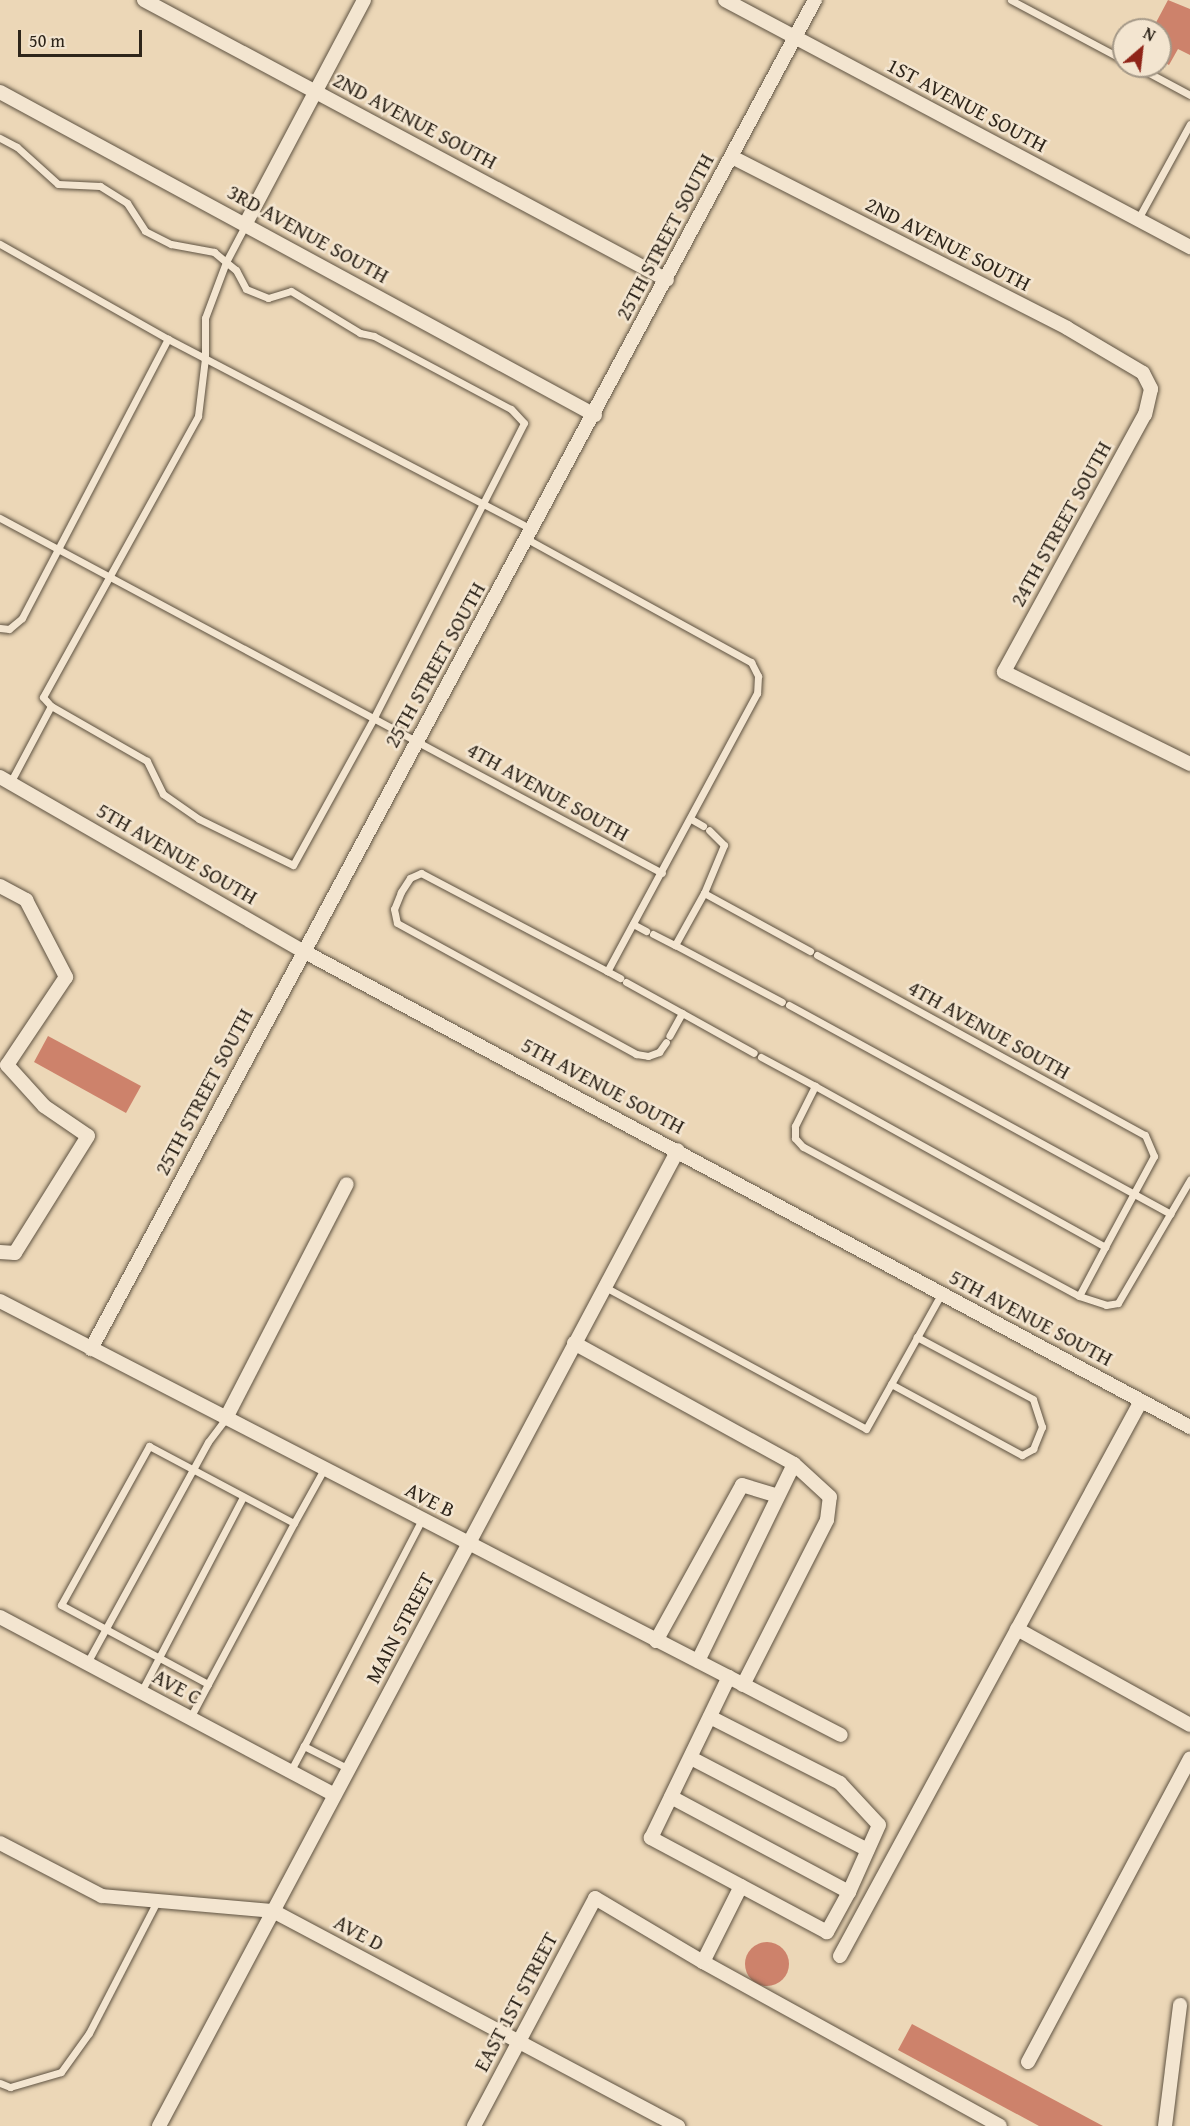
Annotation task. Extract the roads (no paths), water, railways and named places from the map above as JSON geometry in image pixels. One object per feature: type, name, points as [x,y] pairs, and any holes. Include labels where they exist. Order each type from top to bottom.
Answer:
[{"type":"street","name":"2ND AVENUE SOUTH","points":[[144,0],[667,280]]},
{"type":"street","points":[[246,223],[364,0]]},
{"type":"street","name":"1ST AVENUE SOUTH","points":[[725,0],[1190,247]]},
{"type":"street","name":"25TH STREET SOUTH","points":[[91,1349],[303,951],[667,280],[815,0]]},
{"type":"street","name":"3RD AVENUE SOUTH","points":[[0,92],[246,223],[595,414]]},
{"type":"street","name":"2ND AVENUE SOUTH","points":[[732,158],[1067,328],[1143,373]]},
{"type":"street","name":"24TH STREET SOUTH","points":[[1143,373],[1151,389],[1145,414],[1004,672],[1190,764]]},
{"type":"street","name":"5TH AVENUE SOUTH","points":[[5,780],[303,951],[678,1150],[1190,1427]]},
{"type":"street","points":[[0,886],[26,900],[66,977],[7,1065],[44,1106],[88,1136],[15,1253],[0,1252]]},
{"type":"street","name":"MAIN STREET","points":[[159,2126],[678,1150]]},
{"type":"street","points":[[226,1418],[347,1184]]},
{"type":"street","name":"AVE B","points":[[0,1301],[841,1735]]},
{"type":"street","points":[[574,1342],[794,1464],[830,1497],[827,1520],[743,1684]]},
{"type":"street","points":[[840,1956],[1141,1401]]},
{"type":"street","points":[[698,1661],[747,1565],[777,1496],[794,1464]]},
{"type":"street","points":[[656,1641],[741,1485],[777,1496]]},
{"type":"street","name":"AVE C","points":[[0,1617],[335,1795]]},
{"type":"street","points":[[1017,1629],[1190,1725]]},
{"type":"street","points":[[710,1717],[840,1783],[879,1825],[849,1892],[827,1932],[651,1838],[729,1677]]},
{"type":"street","points":[[691,1758],[868,1850]]},
{"type":"street","points":[[1028,2062],[1190,1758]]},
{"type":"street","points":[[671,1797],[849,1892]]},
{"type":"street","name":"AVE D","points":[[0,1843],[102,1896],[273,1911],[678,2126]]},
{"type":"street","points":[[741,1886],[704,1962],[1000,2126]]},
{"type":"street","name":"EAST 1ST STREET","points":[[474,2126],[595,1898],[704,1962]]},
{"type":"street","points":[[1165,2126],[1180,2005]]},
{"type":"lane","points":[[1011,0],[1112,54]]},
{"type":"lane","points":[[1158,78],[1190,95]]},
{"type":"lane","points":[[1138,220],[1190,124]]},
{"type":"lane","points":[[0,138],[17,147],[58,184],[100,186],[127,203],[145,231],[171,244],[214,252],[226,262],[246,289],[268,298],[291,291],[360,333],[374,336],[511,409],[524,423],[375,716],[293,865],[199,819],[163,794],[147,761],[51,706],[44,697],[198,416],[205,358],[206,318],[226,262],[246,223]]},
{"type":"lane","points":[[0,244],[168,339],[482,503],[530,534],[751,662],[758,676],[757,693],[662,873],[607,971]]},
{"type":"lane","points":[[0,628],[9,629],[22,618],[168,339]]},
{"type":"lane","name":"4TH AVENUE SOUTH","points":[[0,518],[418,739],[662,873]]},
{"type":"lane","points":[[5,780],[51,706]]},
{"type":"lane","points":[[675,945],[704,893],[724,845],[706,828],[691,819]]},
{"type":"lane","points":[[682,1013],[659,1052],[648,1056],[636,1054],[408,931],[397,923],[394,909],[410,878],[421,873],[433,876],[607,971],[1105,1247]]},
{"type":"lane","name":"4TH AVENUE SOUTH","points":[[704,893],[1145,1135],[1154,1156],[1134,1195]]},
{"type":"lane","points":[[633,924],[785,1003],[1171,1214]]},
{"type":"lane","points":[[815,1086],[795,1126],[795,1138],[803,1147],[1079,1296],[1106,1305],[1118,1304],[1190,1180]]},
{"type":"lane","points":[[1079,1296],[1134,1195]]},
{"type":"lane","points":[[605,1287],[866,1429],[941,1294]]},
{"type":"lane","points":[[891,1384],[1022,1455],[1033,1449],[1042,1427],[1033,1399],[917,1337]]},
{"type":"lane","points":[[87,1663],[192,1471],[226,1418]]},
{"type":"lane","points":[[208,1684],[61,1605],[76,1575],[149,1446],[192,1471],[294,1523]]},
{"type":"lane","points":[[190,1718],[324,1469]]},
{"type":"lane","points":[[141,1692],[243,1497]]},
{"type":"lane","points":[[290,1772],[422,1519]]},
{"type":"lane","points":[[304,1746],[349,1769]]},
{"type":"lane","points":[[0,2083],[10,2087],[61,2072],[89,2033],[157,1901]]}]
